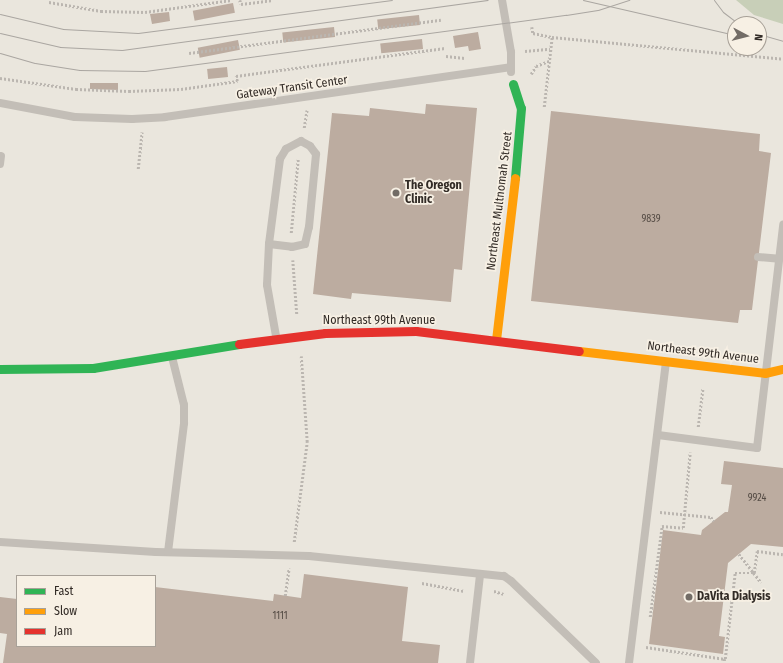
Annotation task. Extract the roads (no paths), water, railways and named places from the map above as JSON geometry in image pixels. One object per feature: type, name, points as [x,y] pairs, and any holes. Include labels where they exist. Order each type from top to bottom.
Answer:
[{"type":"street","name":"Northeast Multnomah Street","points":[[496,340],[521,124],[521,108],[513,84]]},
{"type":"street","name":"Northeast 99th Avenue","points":[[0,369],[93,368],[276,338],[325,333],[416,331],[765,373],[783,369]]},
{"type":"lane","points":[[502,0],[507,24],[510,67]]},
{"type":"lane","name":"Northeast Multnomah Street","points":[[510,67],[513,84]]},
{"type":"lane","name":"Gateway Transit Center","points":[[0,103],[75,117],[132,119],[165,117],[510,67]]},
{"type":"lane","name":"Gateway Transit Center","points":[[0,98],[9,105]]},
{"type":"lane","points":[[269,244],[292,247],[305,244],[310,227],[316,154],[310,146],[301,141],[286,149],[280,159],[274,201],[269,244],[267,285],[276,338]]},
{"type":"lane","points":[[658,436],[756,448],[783,224]]},
{"type":"lane","points":[[758,257],[779,259]]},
{"type":"lane","points":[[168,552],[184,423],[184,405],[172,355]]},
{"type":"lane","points":[[629,663],[666,361]]},
{"type":"lane","points":[[0,542],[168,552],[309,556],[480,575],[504,576],[596,663]]},
{"type":"lane","points":[[470,663],[480,575]]},
{"type":"tram line","points":[[0,14],[63,29],[138,33],[392,0]]},
{"type":"tram line","points":[[0,33],[60,47],[122,50],[488,0]]},
{"type":"tram line","points":[[583,0],[727,33]]},
{"type":"tram line","points":[[0,53],[35,63],[79,70],[145,71],[566,15],[598,10],[629,0]]},
{"type":"tram line","points":[[714,0],[723,12],[728,16]]},
{"type":"tram line","points":[[767,36],[783,41]]},
{"type":"place","name":"The Oregon Clinic","points":[[396,193]]},
{"type":"place","name":"DaVita Dialysis","points":[[689,597]]}]
